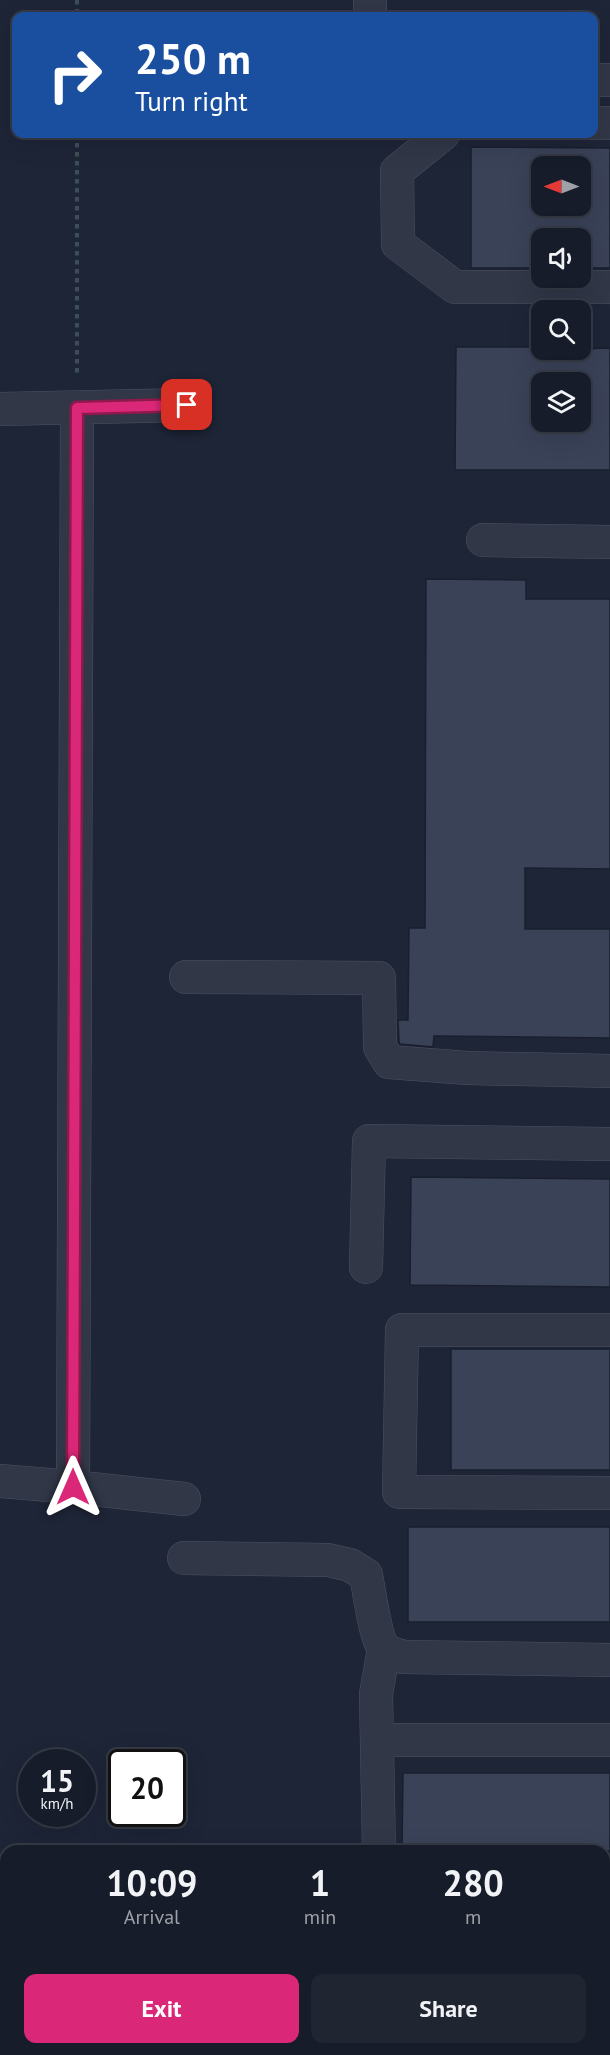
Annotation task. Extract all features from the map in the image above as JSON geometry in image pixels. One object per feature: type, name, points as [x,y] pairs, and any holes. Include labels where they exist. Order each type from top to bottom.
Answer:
[{"type":"lane","points":[[439,138],[397,171],[398,244],[455,287],[610,287]]},
{"type":"lane","points":[[0,409],[187,405]]},
{"type":"lane","points":[[73,1487],[77,408]]},
{"type":"lane","points":[[483,540],[610,542]]},
{"type":"lane","points":[[186,977],[379,978],[380,1047],[389,1062],[467,1068],[610,1071]]},
{"type":"lane","points":[[366,1267],[369,1141],[610,1143]]},
{"type":"lane","points":[[610,1330],[402,1330],[399,1492],[610,1493]]},
{"type":"lane","points":[[0,1481],[184,1500]]},
{"type":"lane","points":[[184,1558],[328,1560],[350,1564],[366,1575],[377,1636],[384,1649],[376,1694],[380,1845]]},
{"type":"lane","points":[[384,1649],[403,1657],[610,1660]]},
{"type":"lane","points":[[377,1740],[610,1740]]},
{"type":"path","points":[[77,138],[77,408]]},
{"type":"building","points":[[471,147],[610,148],[610,268],[591,268],[591,228],[531,228],[531,268],[471,268]]},
{"type":"building","points":[[456,347],[531,347],[531,360],[591,360],[591,349],[610,348],[610,470],[455,470]]},
{"type":"building","points":[[426,579],[526,580],[526,599],[610,599],[610,869],[525,868],[525,929],[610,929],[610,1038],[434,1036],[433,1047],[400,1044],[399,1042],[398,1020],[408,1020],[409,928],[425,928]]},
{"type":"building","points":[[411,1177],[610,1179],[610,1287],[410,1285]]},
{"type":"building","points":[[451,1349],[610,1349],[610,1470],[451,1470]]},
{"type":"building","points":[[408,1527],[610,1527],[610,1622],[408,1622]]},
{"type":"building","points":[[403,1773],[610,1773],[610,1845],[402,1845]]},
{"type":"route","points":[[73,1487],[77,408],[187,405]]}]
